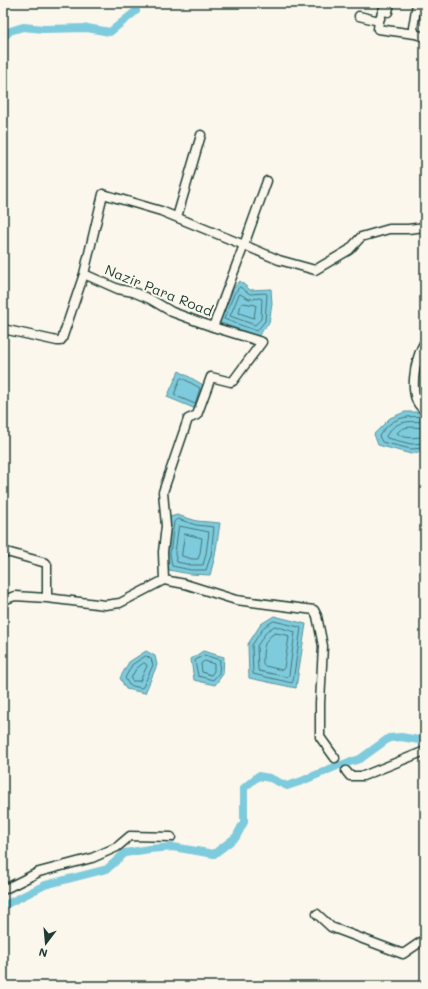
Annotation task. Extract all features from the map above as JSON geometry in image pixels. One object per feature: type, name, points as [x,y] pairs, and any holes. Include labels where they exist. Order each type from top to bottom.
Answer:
[{"type":"street","points":[[390,3],[388,12],[383,10],[378,29],[425,36]]},
{"type":"street","points":[[415,34],[413,28],[416,3]]},
{"type":"street","points":[[359,16],[379,21]]},
{"type":"street","points":[[177,217],[201,135]]},
{"type":"street","name":"Nazir Para Road","points":[[3,329],[60,341],[62,339],[84,274],[118,289],[133,292],[150,299],[172,312],[213,327],[267,181]]},
{"type":"street","points":[[84,274],[103,194],[161,211],[279,260],[315,270],[349,250],[361,237],[388,229],[425,227]]},
{"type":"street","points":[[164,580],[162,552],[166,526],[162,492],[188,418],[197,415],[211,377],[233,382],[262,342],[213,327]]},
{"type":"street","points":[[425,342],[416,361],[413,391],[421,408],[425,410]]},
{"type":"street","points":[[3,550],[46,563],[48,565],[47,598]]},
{"type":"street","points":[[3,600],[15,596],[105,605],[120,603],[164,580],[184,584],[236,600],[314,610],[317,616],[324,646],[320,703],[320,737],[335,758]]},
{"type":"street","points":[[346,771],[350,776],[363,776],[425,751]]},
{"type":"street","points":[[3,890],[38,872],[92,858],[117,847],[130,836],[171,837]]},
{"type":"street","points":[[317,914],[331,927],[403,954],[425,939]]},
{"type":"water","points":[[240,281],[250,290],[271,289],[272,304],[269,323],[258,336],[218,322],[230,292]]},
{"type":"water","points":[[179,371],[205,386],[196,409],[167,397]]},
{"type":"water","points":[[405,412],[419,412],[425,414],[425,451],[411,454],[378,445],[374,434],[390,418]]},
{"type":"water","points":[[177,515],[197,521],[220,523],[215,556],[210,575],[190,574],[169,570],[166,555],[170,517]]},
{"type":"water","points":[[274,616],[306,624],[296,688],[249,678],[248,644],[261,624]]},
{"type":"water","points":[[146,651],[155,656],[157,665],[145,693],[126,689],[120,678],[129,662]]},
{"type":"water","points":[[203,651],[224,657],[223,674],[215,685],[194,680],[191,659]]},
{"type":"waterway","points":[[3,38],[10,31],[23,27],[44,29],[87,28],[110,32],[136,11]]},
{"type":"waterway","points":[[3,906],[45,885],[107,869],[125,853],[173,847],[214,854],[236,837],[244,822],[244,788],[258,776],[270,778],[287,786],[337,766],[360,759],[389,738],[401,737],[425,741]]}]
